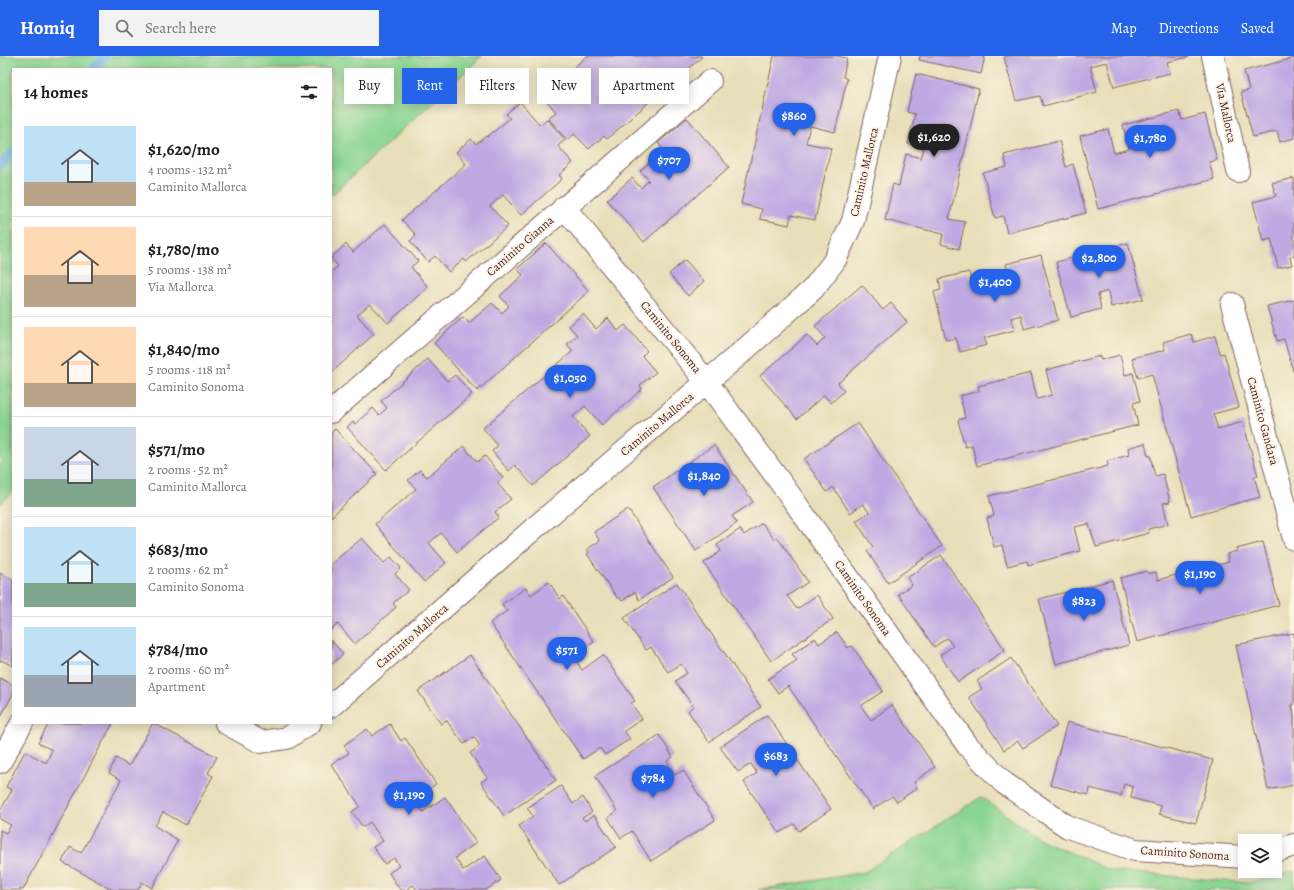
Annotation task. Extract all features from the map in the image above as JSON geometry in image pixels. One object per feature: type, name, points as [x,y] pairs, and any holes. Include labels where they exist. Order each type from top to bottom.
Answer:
[{"type":"street","name":"Caminito Mallorca","points":[[332,705],[539,524],[813,289],[835,260],[853,221],[890,56]]},
{"type":"street","name":"Via Mallorca","points":[[1214,56],[1238,171]]},
{"type":"street","name":"Caminito Gianna","points":[[332,411],[710,81]]},
{"type":"street","name":"Caminito Sonoma","points":[[564,207],[706,382],[794,500],[968,746],[1004,783],[1068,827],[1135,850],[1238,857]]},
{"type":"street","name":"Caminito Gandara","points":[[1232,304],[1294,539]]},
{"type":"street","points":[[0,762],[21,724]]},
{"type":"street","points":[[228,724],[261,742],[287,738],[308,724]]},
{"type":"street","points":[[1282,849],[1294,846]]},
{"type":"green space","points":[[0,56],[482,56],[469,68],[465,68],[465,72],[457,79],[457,68],[402,68],[402,104],[430,104],[332,195],[332,68],[12,68],[12,493],[0,504]]},
{"type":"green space","points":[[981,797],[1041,840],[1112,871],[1249,883],[1268,878],[1282,878],[1282,874],[1294,871],[1294,890],[758,890],[865,872]]},
{"type":"building","points":[[587,56],[702,57],[689,68],[599,68],[599,104],[647,104],[607,139],[604,136],[589,149],[574,134],[567,140],[548,118],[556,112],[549,104],[591,104],[591,68],[573,68]]},
{"type":"building","points":[[774,56],[837,56],[847,58],[843,77],[847,79],[835,132],[810,126],[806,143],[831,148],[815,220],[791,215],[789,225],[760,219],[762,209],[741,204]]},
{"type":"building","points":[[920,56],[985,56],[981,74],[919,60]]},
{"type":"building","points":[[1004,57],[1189,57],[1167,62],[1170,73],[1114,87],[1107,62],[1090,66],[1097,92],[1043,106],[1040,96],[1016,101]]},
{"type":"building","points":[[1294,58],[1294,138],[1280,142],[1277,131],[1253,137],[1241,92],[1249,90],[1244,71]]},
{"type":"building","points":[[916,74],[979,89],[949,219],[965,222],[959,249],[941,244],[943,234],[885,220],[893,184],[899,186],[906,154],[921,158],[924,148],[908,144],[915,114],[907,112]]},
{"type":"building","points":[[518,104],[522,104],[540,125],[547,119],[565,140],[558,146],[573,163],[559,175],[562,179],[521,215],[503,195],[490,206],[508,226],[466,262],[464,259],[449,272],[435,256],[428,262],[410,241],[416,235],[402,220],[466,164],[456,152],[471,139],[476,144],[486,136],[487,137],[510,118],[506,114]]},
{"type":"building","points":[[1179,111],[1182,120],[1205,114],[1217,160],[1209,162],[1214,179],[1098,209],[1080,136],[1108,129],[1114,153],[1129,149],[1123,125]]},
{"type":"building","points":[[687,118],[729,167],[644,242],[607,200],[632,178],[641,188],[649,180],[640,171],[664,150],[658,143]]},
{"type":"building","points":[[1059,141],[1066,167],[1073,164],[1086,213],[1007,233],[1003,216],[995,218],[983,173],[1007,167],[1004,155]]},
{"type":"building","points":[[1294,178],[1294,256],[1290,257],[1292,265],[1278,268],[1271,239],[1263,241],[1253,202],[1276,196],[1272,183]]},
{"type":"building","points":[[385,224],[418,261],[411,267],[428,287],[388,323],[370,304],[357,315],[374,334],[332,372],[332,271],[338,266],[332,257],[346,244],[353,252]]},
{"type":"building","points":[[546,243],[589,291],[477,391],[434,343],[463,317],[469,323],[492,303],[502,313],[509,306],[500,296],[523,275],[517,269]]},
{"type":"building","points":[[1128,243],[1143,299],[1111,307],[1108,291],[1098,294],[1101,309],[1071,317],[1056,262]]},
{"type":"building","points":[[1041,255],[1058,320],[1024,329],[1021,315],[1011,318],[1015,330],[984,338],[987,345],[960,352],[956,338],[946,340],[934,292],[941,290],[939,279],[969,272],[972,284],[1009,274],[1006,264]]},
{"type":"building","points":[[685,260],[704,281],[688,296],[669,274]]},
{"type":"building","points":[[862,285],[883,310],[891,303],[907,322],[838,383],[844,391],[831,403],[824,395],[797,419],[760,376],[807,335],[817,346],[825,338],[815,326]]},
{"type":"building","points":[[1294,300],[1293,371],[1284,339],[1277,341],[1267,306]]},
{"type":"building","points":[[583,314],[596,329],[608,318],[618,331],[625,325],[647,351],[642,356],[656,372],[640,385],[642,389],[602,425],[585,406],[573,417],[590,436],[533,486],[515,465],[509,471],[492,451],[498,446],[483,428],[573,351],[567,344],[577,335],[569,326]]},
{"type":"building","points":[[1191,334],[1194,342],[1215,336],[1220,354],[1224,353],[1239,407],[1213,414],[1218,429],[1243,422],[1258,476],[1254,476],[1260,497],[1191,516],[1152,374],[1138,378],[1132,358],[1165,350],[1163,342]]},
{"type":"building","points":[[1120,355],[1125,375],[1133,373],[1140,401],[1133,403],[1138,425],[977,466],[972,445],[965,447],[958,420],[965,418],[960,396],[979,391],[978,386],[1031,373],[1037,399],[1052,395],[1046,370],[1100,356],[1101,360]]},
{"type":"building","points":[[428,359],[447,381],[455,375],[472,394],[386,470],[347,427],[353,422],[355,424],[373,408],[379,415],[387,408],[381,401]]},
{"type":"building","points":[[858,423],[942,546],[888,583],[867,551],[873,547],[856,521],[869,512],[863,504],[850,513],[833,487],[827,492],[804,459]]},
{"type":"building","points":[[335,429],[377,474],[332,516],[332,432]]},
{"type":"building","points":[[1145,443],[1148,456],[1150,455],[1155,476],[1163,474],[1170,502],[1163,503],[1168,524],[1148,529],[1149,533],[1096,547],[1089,524],[1074,527],[1080,551],[1028,565],[1027,561],[1007,566],[1002,545],[994,547],[987,518],[994,516],[989,496],[1108,466],[1107,461],[1129,455],[1128,448]]},
{"type":"building","points":[[714,445],[753,502],[732,516],[737,523],[696,551],[653,487]]},
{"type":"building","points":[[464,446],[477,462],[485,456],[503,478],[497,483],[511,499],[495,512],[499,517],[457,552],[441,533],[429,543],[446,563],[424,582],[375,524],[416,489],[408,480],[420,470],[427,477]]},
{"type":"building","points":[[628,509],[673,577],[639,600],[635,592],[622,601],[620,597],[618,599],[587,554],[589,553],[587,549],[600,541],[594,532]]},
{"type":"building","points":[[762,523],[774,539],[777,537],[808,582],[787,596],[797,609],[817,595],[833,619],[771,661],[704,563],[721,551],[717,545],[740,529],[744,535]]},
{"type":"building","points":[[362,538],[384,563],[391,557],[401,568],[395,574],[409,590],[393,603],[396,607],[355,644],[338,624],[332,629],[332,563]]},
{"type":"building","points":[[1263,542],[1279,605],[1137,642],[1120,578],[1147,571],[1148,574],[1156,572],[1158,580],[1190,571],[1193,584],[1201,582],[1198,570],[1229,562],[1227,554],[1237,551],[1236,549]]},
{"type":"building","points":[[941,555],[1005,650],[958,682],[940,655],[953,646],[947,638],[934,647],[898,594],[912,585],[907,578]]},
{"type":"building","points":[[0,573],[12,579],[12,666],[1,660],[0,662]]},
{"type":"building","points":[[1112,580],[1129,645],[1056,664],[1039,599]]},
{"type":"building","points":[[549,582],[560,599],[563,596],[594,642],[573,656],[582,670],[603,655],[635,701],[631,703],[642,719],[624,731],[630,739],[605,755],[600,748],[583,759],[490,623],[507,611],[502,604],[526,588],[531,595]]},
{"type":"building","points":[[677,583],[761,707],[709,742],[688,711],[693,706],[675,681],[687,673],[681,664],[668,672],[651,647],[646,650],[624,618]]},
{"type":"building","points":[[837,632],[848,648],[852,646],[883,691],[861,706],[871,720],[892,705],[935,767],[914,782],[917,788],[897,802],[892,796],[873,809],[788,686],[778,693],[768,679],[797,660],[792,654],[815,638],[819,644]]},
{"type":"building","points":[[1294,633],[1294,705],[1292,705],[1294,715],[1294,785],[1268,790],[1236,645]]},
{"type":"building","points":[[332,641],[343,654],[332,664]]},
{"type":"building","points":[[470,655],[556,780],[504,816],[481,782],[487,778],[470,753],[480,746],[474,737],[464,744],[446,720],[441,724],[418,691]]},
{"type":"building","points":[[1011,658],[1057,726],[1023,748],[1018,741],[1004,750],[969,697],[982,689],[977,681]]},
{"type":"building","points":[[0,678],[12,684],[12,696],[0,718]]},
{"type":"building","points":[[767,715],[831,809],[799,831],[794,824],[779,833],[744,782],[757,773],[751,764],[738,772],[720,747]]},
{"type":"building","points":[[1067,722],[1213,760],[1196,823],[1159,814],[1161,806],[1131,798],[1133,787],[1124,784],[1121,796],[1090,788],[1089,795],[1050,785]]},
{"type":"building","points":[[48,724],[112,724],[23,890],[0,890],[0,830],[6,833],[11,825],[0,819],[0,811],[12,790],[6,787],[25,751],[46,763],[52,750],[38,743]]},
{"type":"building","points":[[152,724],[217,757],[208,773],[213,776],[186,825],[163,812],[155,826],[178,840],[152,888],[142,882],[138,890],[113,890],[62,862],[70,847],[81,853],[121,780],[109,773],[116,758],[129,766]]},
{"type":"building","points":[[390,724],[401,741],[405,738],[436,784],[415,799],[423,812],[445,797],[476,843],[455,858],[463,870],[485,856],[501,880],[486,890],[417,890],[413,885],[406,890],[400,890],[389,873],[399,866],[394,858],[385,864],[373,847],[383,841],[370,822],[363,827],[352,812],[360,806],[331,764],[349,753],[344,745],[367,729],[372,736]]},
{"type":"building","points":[[659,735],[673,757],[667,761],[675,775],[683,770],[715,820],[651,861],[632,831],[621,838],[608,818],[617,811],[595,776]]},
{"type":"building","points":[[561,786],[573,804],[583,797],[592,812],[582,818],[585,821],[594,815],[616,847],[559,885],[519,826],[533,816],[527,808]]},
{"type":"waterway","points":[[94,68],[105,56]]},
{"type":"waterway","points":[[0,165],[12,153]]}]
